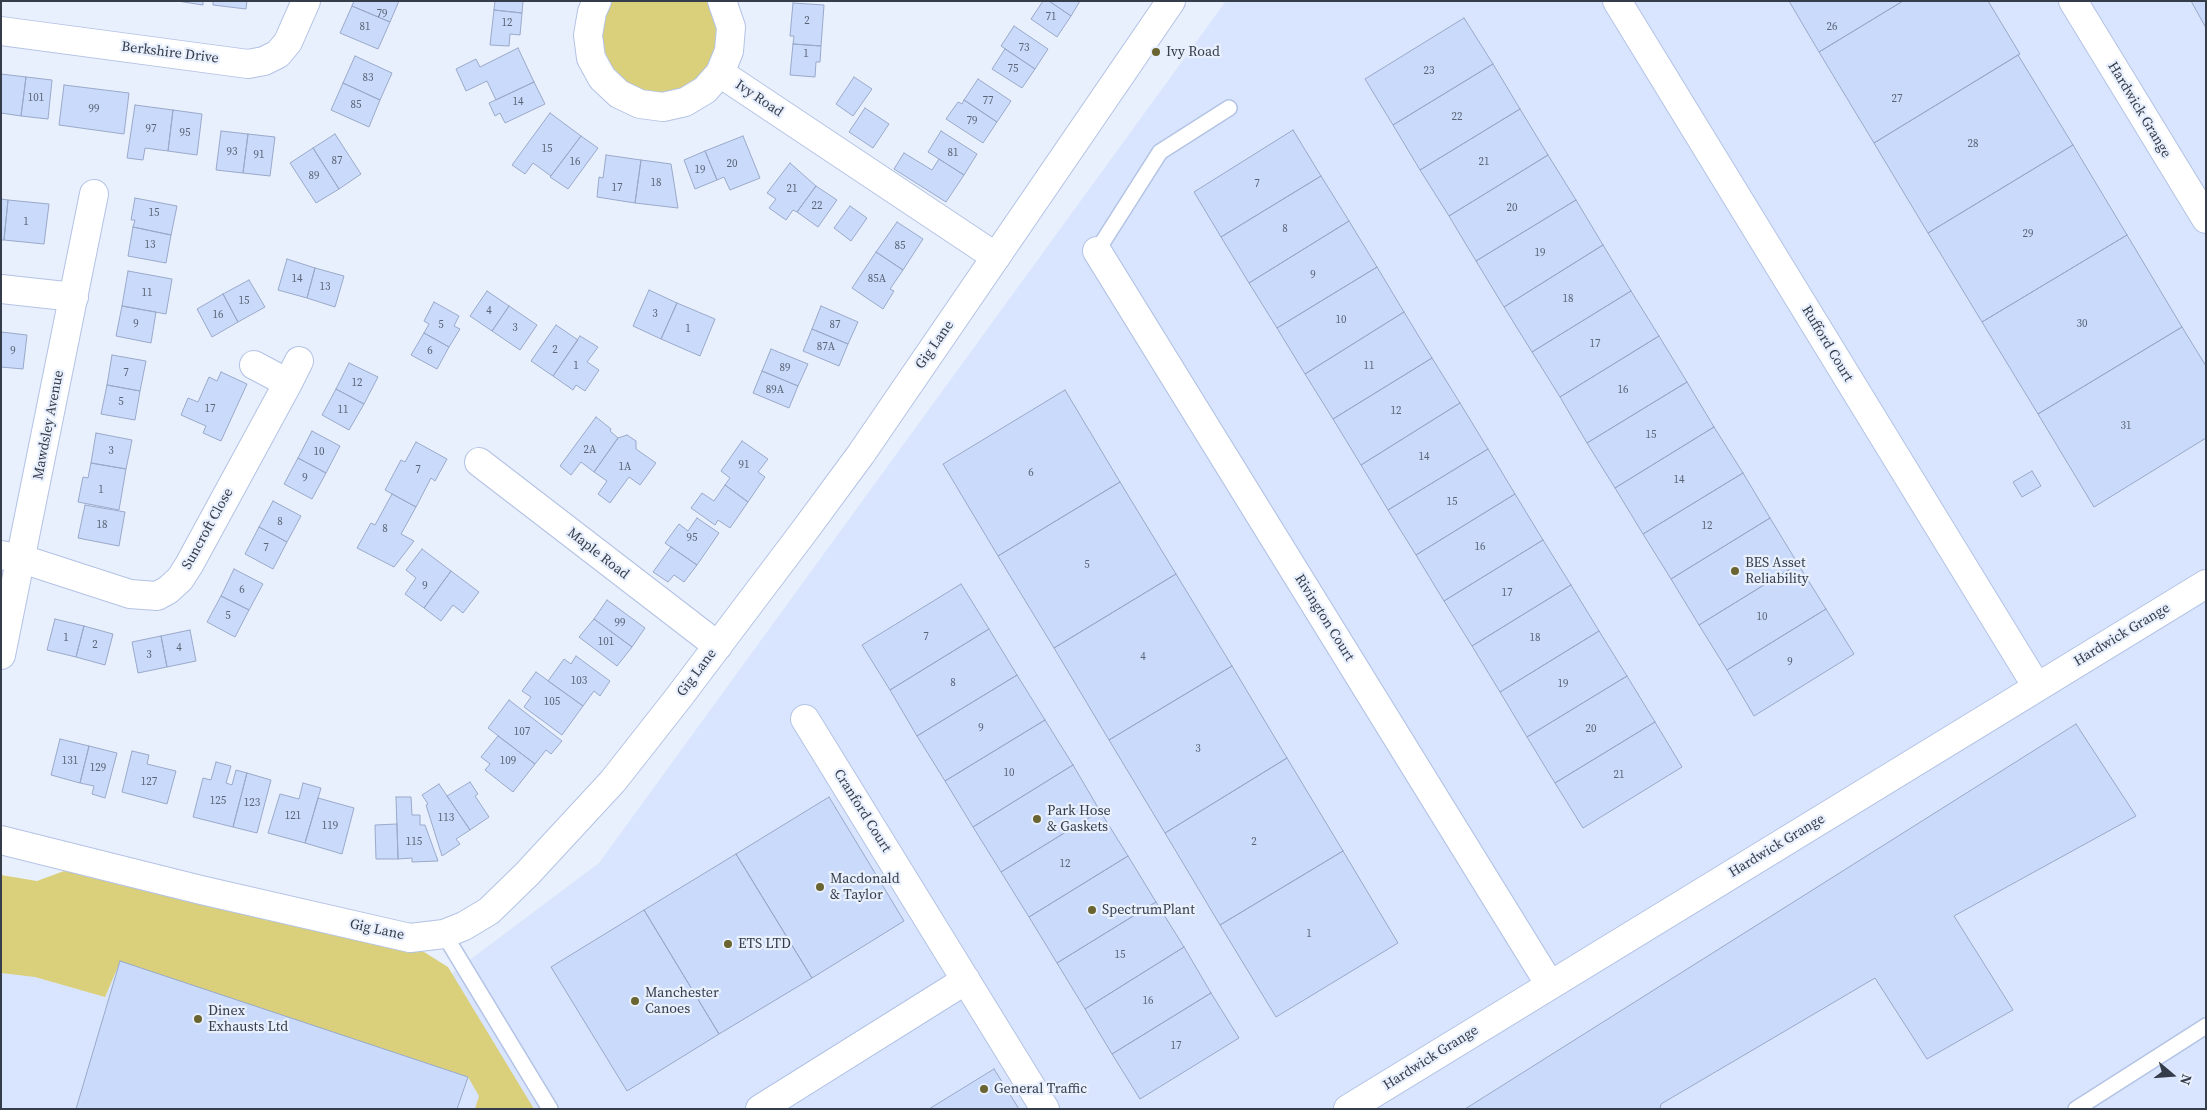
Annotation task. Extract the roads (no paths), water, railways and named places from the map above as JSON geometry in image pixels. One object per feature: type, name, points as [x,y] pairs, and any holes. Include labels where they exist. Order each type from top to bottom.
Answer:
[{"type":"street","name":"Berkshire Drive","points":[[1,31],[248,64],[264,61],[278,54],[288,42],[306,1]]},
{"type":"street","name":"Ivy Road","points":[[598,1],[592,12],[588,35],[591,58],[602,78],[619,94],[640,104],[663,107],[685,102],[705,90],[720,73],[729,51],[731,27],[722,1]]},
{"type":"street","name":"Gig Lane","points":[[1,840],[200,890],[410,938],[444,934],[464,926],[489,911],[527,874],[613,781],[718,646],[861,454],[1171,1]]},
{"type":"street","name":"Rufford Court","points":[[1617,1],[2037,687]]},
{"type":"street","name":"Hardwick Grange","points":[[2073,1],[2206,219]]},
{"type":"street","name":"Ivy Road","points":[[720,73],[996,257]]},
{"type":"street","name":"Mawdsley Avenue","points":[[1,655],[12,557],[74,297],[94,194]]},
{"type":"street","name":"Rivington Court","points":[[1097,251],[1550,985]]},
{"type":"street","points":[[1,289],[74,297]]},
{"type":"street","name":"Suncroft Close","points":[[12,557],[130,594],[157,596],[168,590],[180,579],[189,566],[293,372],[254,365]]},
{"type":"street","name":"Maple Road","points":[[479,462],[718,646]]},
{"type":"street","name":"Hardwick Grange","points":[[1348,1109],[1377,1102],[1550,985],[2206,584]]},
{"type":"street","name":"Cranford Court","points":[[805,718],[1045,1109]]},
{"type":"street","points":[[760,1109],[966,980]]},
{"type":"lane","points":[[1097,251],[1160,152],[1229,108]]},
{"type":"lane","points":[[444,934],[550,1109]]},
{"type":"lane","points":[[2076,1109],[2206,1026]]},
{"type":"place","name":"Ivy Road","points":[[1156,52]]},
{"type":"place","name":"BES Asset Reliability","points":[[1735,571]]},
{"type":"place","name":"Park Hose & Gaskets","points":[[1037,819]]},
{"type":"place","name":"Macdonald & Taylor","points":[[820,887]]},
{"type":"place","name":"SpectrumPlant","points":[[1092,910]]},
{"type":"place","name":"ETS LTD","points":[[728,944]]},
{"type":"place","name":"Manchester Canoes","points":[[635,1001]]},
{"type":"place","name":"Dinex Exhausts Ltd","points":[[198,1019]]},
{"type":"place","name":"General Traffic","points":[[984,1089]]}]
